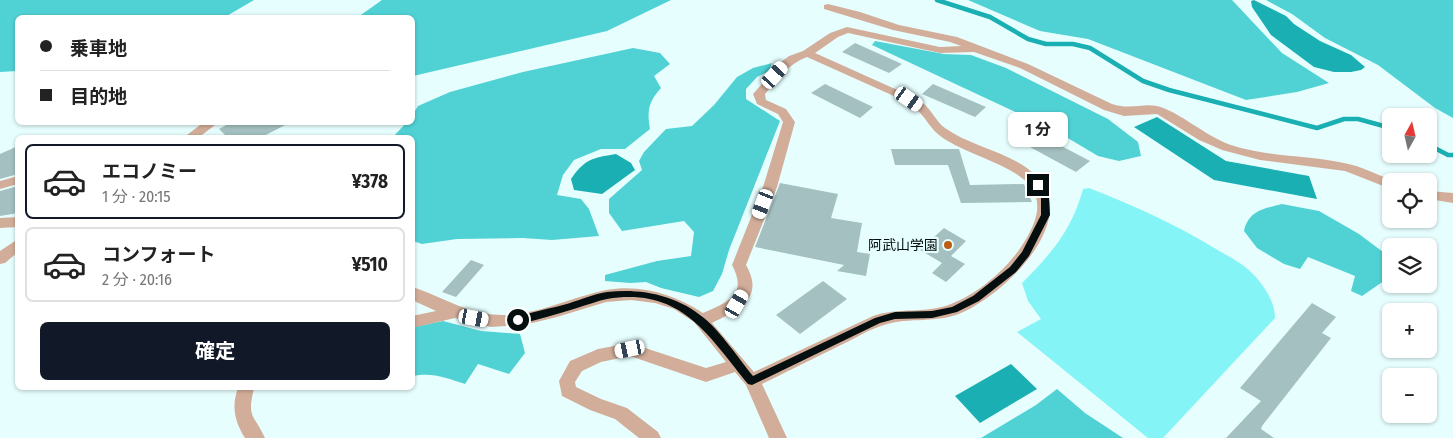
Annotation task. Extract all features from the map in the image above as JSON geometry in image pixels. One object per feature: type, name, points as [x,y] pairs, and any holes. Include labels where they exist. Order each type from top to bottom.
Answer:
[{"type":"street","points":[[828,7],[897,28],[953,39],[1024,66],[1124,112],[1161,110],[1210,141],[1219,144],[1264,157],[1346,167],[1382,181]]},
{"type":"street","points":[[702,321],[737,304],[746,287],[746,275],[739,264],[770,186],[786,135],[789,118],[783,112],[762,102],[759,94],[785,64],[793,58],[807,53],[834,35],[847,30],[940,50],[976,48]]},
{"type":"street","points":[[752,381],[878,320],[895,316],[932,315],[954,310],[976,298],[1013,269],[1026,254],[1046,215],[1045,198],[1038,185],[1024,172],[984,150],[942,132],[922,109],[909,99],[807,53]]},
{"type":"street","points":[[194,135],[208,125]]},
{"type":"street","points":[[0,185],[15,181]]},
{"type":"street","points":[[1437,196],[1453,198]]},
{"type":"street","points":[[0,223],[15,222]]},
{"type":"street","points":[[0,259],[15,246]]},
{"type":"street","points":[[415,294],[456,312],[484,320],[518,320],[540,316],[606,296],[631,294],[668,301],[690,311],[702,321],[752,381],[778,438]]},
{"type":"street","points":[[415,321],[456,312]]},
{"type":"street","points":[[652,438],[621,413],[568,391],[567,381],[576,366],[598,356],[630,349],[706,375],[737,365]]},
{"type":"street","points":[[245,390],[242,402],[242,412],[245,422],[256,438]]},
{"type":"shaded area","points":[[0,0],[254,0],[228,15],[15,15],[15,71],[0,72]]},
{"type":"shaded area","points":[[382,0],[671,0],[607,31],[415,76],[415,15],[361,15]]},
{"type":"shaded area","points":[[968,0],[1232,0],[1282,53],[1329,83],[1297,92],[1246,100],[1088,39],[1040,31]]},
{"type":"shaded area","points":[[1254,0],[1286,16],[1294,24],[1320,41],[1351,55],[1365,67],[1351,72],[1334,72],[1314,67],[1271,35],[1252,7],[1251,1]]},
{"type":"shaded area","points":[[1266,0],[1453,0],[1453,118],[1435,108],[1378,65],[1325,38],[1292,14]]},
{"type":"shaded area","points":[[875,41],[944,54],[971,55],[1006,68],[1108,119],[1138,142],[1141,156],[1119,161],[1098,156],[1056,131],[872,45]]},
{"type":"shaded area","points":[[633,48],[660,53],[670,64],[654,76],[661,88],[651,103],[650,129],[625,149],[601,149],[574,160],[563,175],[557,195],[581,199],[589,209],[599,236],[552,240],[523,238],[457,239],[422,244],[415,242],[415,135],[395,135],[404,125],[415,125],[415,111],[418,106],[450,92],[523,72]]},
{"type":"shaded area","points":[[772,63],[769,71],[757,77],[746,89],[746,99],[780,121],[729,250],[722,274],[713,291],[699,297],[661,288],[646,282],[605,281],[605,275],[657,261],[691,256],[694,232],[684,221],[622,231],[609,213],[609,199],[642,170],[639,161],[644,152],[666,129],[692,126],[714,105],[737,77],[753,68]]},
{"type":"shaded area","points":[[1157,117],[1226,161],[1309,176],[1317,199],[1214,180],[1134,127]]},
{"type":"shaded area","points":[[616,154],[631,163],[635,170],[602,194],[574,190],[571,179],[585,163],[595,158]]},
{"type":"shaded area","points":[[1089,188],[1169,223],[1236,260],[1258,280],[1269,295],[1275,312],[1275,318],[1163,438],[1148,438],[1017,332],[1041,319],[1028,301],[1022,283],[1042,262],[1067,229],[1083,189]]},
{"type":"shaded area","points":[[1282,204],[1319,211],[1359,234],[1382,251],[1382,282],[1362,296],[1351,291],[1355,276],[1308,257],[1300,269],[1284,264],[1257,248],[1244,231],[1246,224],[1253,215],[1269,207]]},
{"type":"shaded area","points":[[443,321],[481,331],[520,334],[525,353],[509,374],[478,364],[465,384],[433,375],[415,376],[415,327]]},
{"type":"shaded area","points":[[1011,364],[1037,389],[980,423],[955,396]]},
{"type":"shaded area","points":[[1057,389],[1085,413],[1123,438],[981,438],[1036,405]]},
{"type":"building","points":[[855,43],[902,64],[889,73],[842,52]]},
{"type":"building","points":[[825,84],[873,107],[860,118],[811,93]]},
{"type":"building","points":[[933,84],[986,107],[975,117],[922,94]]},
{"type":"building","points":[[226,125],[285,125],[266,135],[225,135],[219,129]]},
{"type":"building","points":[[1031,130],[1090,161],[1076,172],[1017,140]]},
{"type":"building","points":[[15,147],[15,175],[0,179],[0,154]]},
{"type":"building","points":[[891,149],[959,149],[970,185],[1024,184],[1032,202],[961,203],[948,165],[895,165]]},
{"type":"building","points":[[780,183],[838,194],[831,218],[862,223],[857,252],[870,254],[866,276],[837,271],[844,265],[755,247]]},
{"type":"building","points":[[15,187],[15,214],[0,216],[0,191]]},
{"type":"building","points":[[944,228],[966,241],[951,256],[965,264],[946,282],[932,273],[942,263],[920,250]]},
{"type":"building","points":[[471,260],[484,265],[456,297],[442,292]]},
{"type":"building","points":[[823,281],[847,299],[800,334],[776,315]]},
{"type":"building","points":[[1312,303],[1336,317],[1322,333],[1331,338],[1262,426],[1261,429],[1274,438],[1226,438],[1261,401],[1240,388]]},
{"type":"waterway","points":[[937,0],[990,17],[1028,39],[1046,44],[1073,44],[1090,48],[1143,81],[1169,90],[1317,128],[1344,119],[1358,119],[1382,126]]},
{"type":"waterway","points":[[1438,150],[1448,155],[1453,155]]},
{"type":"place","name":"阿武山学園","points":[[948,245]]},
{"type":"route","points":[[518,320],[540,316],[606,296],[631,294],[656,297],[679,305],[702,321],[752,381],[878,320],[895,316],[932,315],[954,310],[976,298],[1013,269],[1026,254],[1046,215],[1045,198],[1038,185]]}]
